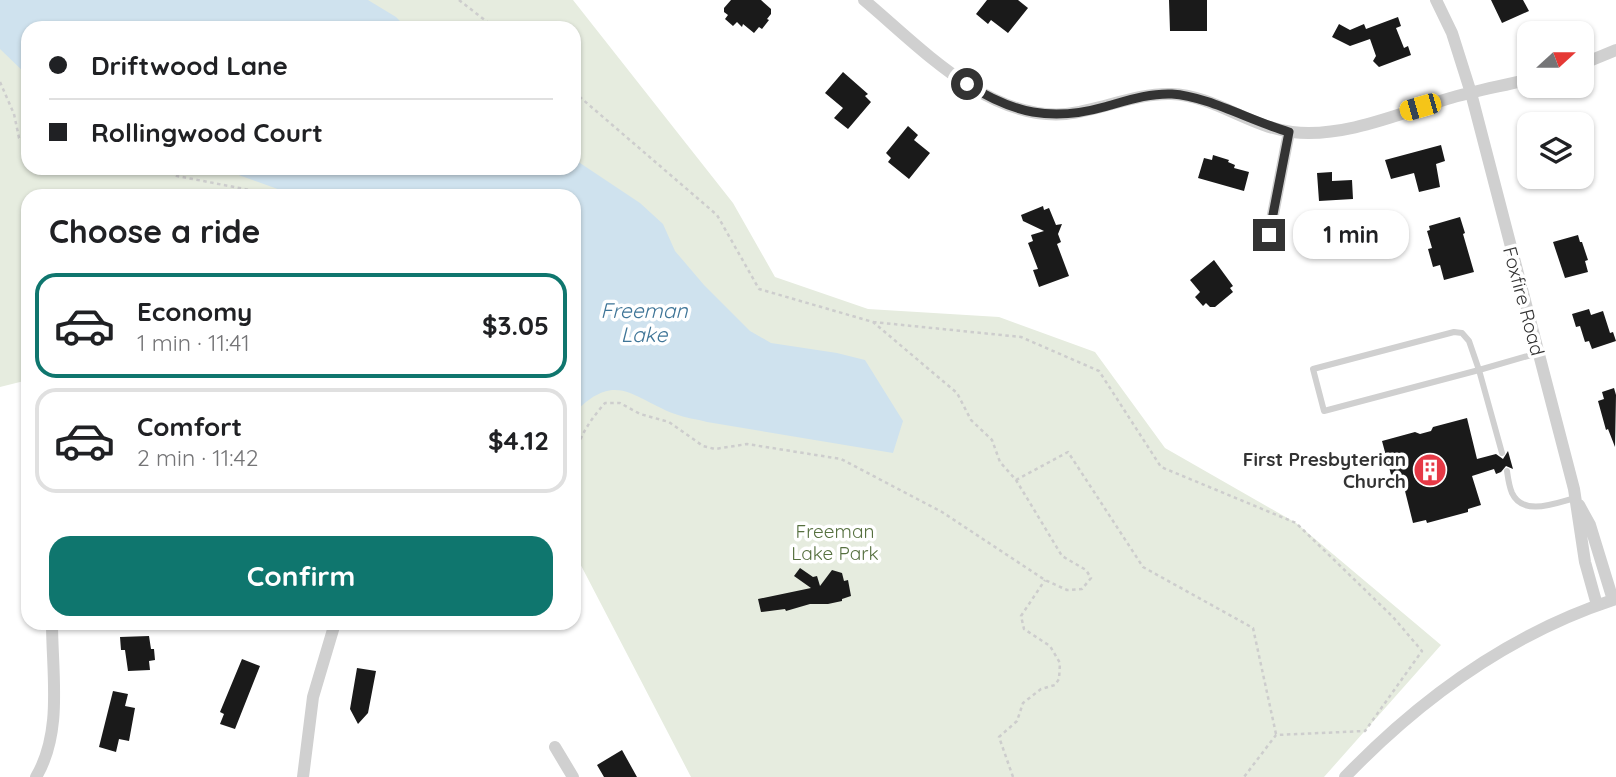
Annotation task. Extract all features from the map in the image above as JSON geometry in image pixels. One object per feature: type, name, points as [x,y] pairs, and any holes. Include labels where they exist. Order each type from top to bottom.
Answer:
[{"type":"street","points":[[864,0],[967,84],[988,97],[1034,113],[1063,114],[1097,109],[1145,96],[1172,94],[1195,98],[1264,125],[1289,132],[1310,133],[1339,130],[1517,82]]},
{"type":"street","name":"Foxfire Road","points":[[1436,0],[1452,33],[1471,93],[1576,498],[1583,550],[1597,606]]},
{"type":"street","points":[[1594,59],[1616,50]]},
{"type":"street","points":[[1269,235],[1289,132]]},
{"type":"street","points":[[1345,777],[1402,722],[1462,676],[1508,647],[1614,600],[1590,525],[1576,498]]},
{"type":"street","points":[[36,777],[46,755],[52,724],[51,630]]},
{"type":"street","points":[[303,777],[313,697],[333,630]]},
{"type":"street","points":[[555,747],[573,777]]},
{"type":"lane","points":[[1502,453],[1479,370],[1469,341],[1462,333],[1454,332],[1313,369],[1324,411],[1479,370],[1538,353]]},
{"type":"lane","points":[[1507,471],[1513,494],[1527,507],[1576,498]]},
{"type":"path","points":[[458,0],[486,21]]},
{"type":"path","points":[[0,82],[21,139]]},
{"type":"path","points":[[581,98],[718,215],[759,289],[873,321],[1021,337],[1099,371],[1161,467],[1296,523],[1393,617],[1422,651],[1365,731],[1276,735]]},
{"type":"path","points":[[175,175],[245,189]]},
{"type":"path","points":[[581,439],[588,422],[605,403],[620,403],[640,414],[669,422],[703,446],[715,449],[747,444],[841,458],[942,512],[1045,580],[1067,590],[1082,589],[1091,578],[1086,569],[1062,556],[1016,480],[1000,462],[992,440],[971,420],[957,393],[873,321]]},
{"type":"path","points":[[1016,480],[1068,452],[1143,568],[1253,628],[1276,735],[1244,777]]},
{"type":"path","points":[[1013,777],[999,737],[1017,720],[1023,703],[1041,689],[1055,685],[1059,679],[1060,663],[1050,646],[1024,629],[1021,616],[1045,580]]},
{"type":"green space","name":"Freeman Lake Park","points":[[0,0],[573,0],[733,203],[775,277],[868,309],[999,317],[1095,352],[1165,448],[1296,523],[1441,645],[1324,777],[691,777],[581,565],[581,189],[21,189],[21,382],[0,387]]},
{"type":"water","points":[[0,0],[368,0],[400,21],[21,21],[21,69],[0,49]]},
{"type":"water","name":"Freeman Lake","points":[[581,164],[640,203],[663,224],[675,251],[750,331],[771,343],[865,360],[903,421],[893,453],[707,422],[675,414],[624,391],[601,393],[581,407],[581,189],[278,189],[238,175],[581,175]]},
{"type":"building","points":[[731,0],[761,0],[771,9],[767,19],[769,20],[762,29],[759,27],[754,33],[737,22],[733,26],[725,19],[728,15],[724,12]]},
{"type":"building","points":[[987,0],[1018,0],[1028,8],[1008,33],[991,20],[988,24],[976,14]]},
{"type":"building","points":[[1169,0],[1207,0],[1207,31],[1170,31]]},
{"type":"building","points":[[1491,0],[1523,0],[1529,11],[1502,23]]},
{"type":"building","points":[[1398,17],[1401,26],[1396,28],[1404,48],[1408,46],[1411,55],[1379,67],[1373,61],[1376,56],[1370,39],[1350,46],[1332,37],[1339,24],[1350,30],[1364,24],[1366,29]]},
{"type":"building","points":[[843,72],[868,94],[865,96],[871,102],[848,129],[834,118],[843,108],[825,93]]},
{"type":"building","points":[[908,126],[918,135],[914,140],[930,153],[909,179],[888,162],[891,158],[886,153]]},
{"type":"building","points":[[1441,145],[1445,161],[1436,164],[1440,187],[1419,192],[1414,173],[1391,179],[1385,160]]},
{"type":"building","points":[[1213,155],[1229,160],[1228,162],[1235,165],[1234,168],[1249,172],[1244,191],[1198,178],[1204,158],[1212,160]]},
{"type":"building","points":[[1332,172],[1332,181],[1352,180],[1353,199],[1319,201],[1317,173]]},
{"type":"building","points":[[1043,206],[1044,210],[1049,208],[1056,225],[1062,224],[1058,234],[1061,242],[1057,244],[1069,276],[1039,287],[1033,270],[1038,269],[1028,243],[1033,241],[1031,235],[1044,231],[1023,221],[1021,215]]},
{"type":"building","points":[[1460,217],[1474,272],[1444,280],[1440,265],[1433,267],[1428,249],[1432,248],[1427,231],[1430,230],[1429,226]]},
{"type":"building","points":[[1578,235],[1588,260],[1585,261],[1588,272],[1565,278],[1553,242]]},
{"type":"building","points":[[1214,260],[1233,286],[1230,288],[1233,292],[1215,307],[1206,303],[1203,306],[1195,297],[1200,292],[1190,280]]},
{"type":"building","points":[[1589,309],[1591,315],[1603,311],[1610,333],[1613,332],[1616,341],[1592,349],[1589,341],[1585,342],[1580,326],[1576,327],[1572,314]]},
{"type":"building","points":[[1614,388],[1615,447],[1608,429],[1606,430],[1598,401],[1604,399],[1602,392]]},
{"type":"building","name":"First Presbyterian Church","points":[[1467,418],[1477,459],[1496,454],[1503,459],[1508,451],[1513,469],[1506,466],[1496,474],[1494,469],[1472,476],[1481,505],[1468,509],[1468,512],[1427,523],[1426,520],[1413,523],[1402,479],[1393,482],[1382,441],[1415,432],[1420,434],[1431,431],[1433,427]]},
{"type":"building","points":[[800,568],[813,577],[817,576],[820,586],[832,570],[842,573],[844,581],[848,580],[851,596],[828,604],[810,604],[786,611],[761,612],[758,599],[811,588],[794,576]]},
{"type":"building","points":[[149,636],[155,660],[149,661],[150,670],[128,671],[120,637]]},
{"type":"building","points":[[242,659],[260,666],[235,729],[220,724],[224,714],[220,712]]},
{"type":"building","points":[[357,668],[376,671],[368,713],[358,724],[350,709]]},
{"type":"building","points":[[113,691],[128,694],[125,706],[135,708],[129,741],[119,739],[116,752],[99,747]]},
{"type":"building","points":[[622,750],[637,777],[604,777],[597,765]]},
{"type":"place","name":"First Presbyterian Church","points":[[1430,470]]},
{"type":"route","points":[[967,84],[1005,105],[1034,113],[1080,112],[1145,96],[1172,94],[1195,98],[1289,132],[1269,235]]}]
